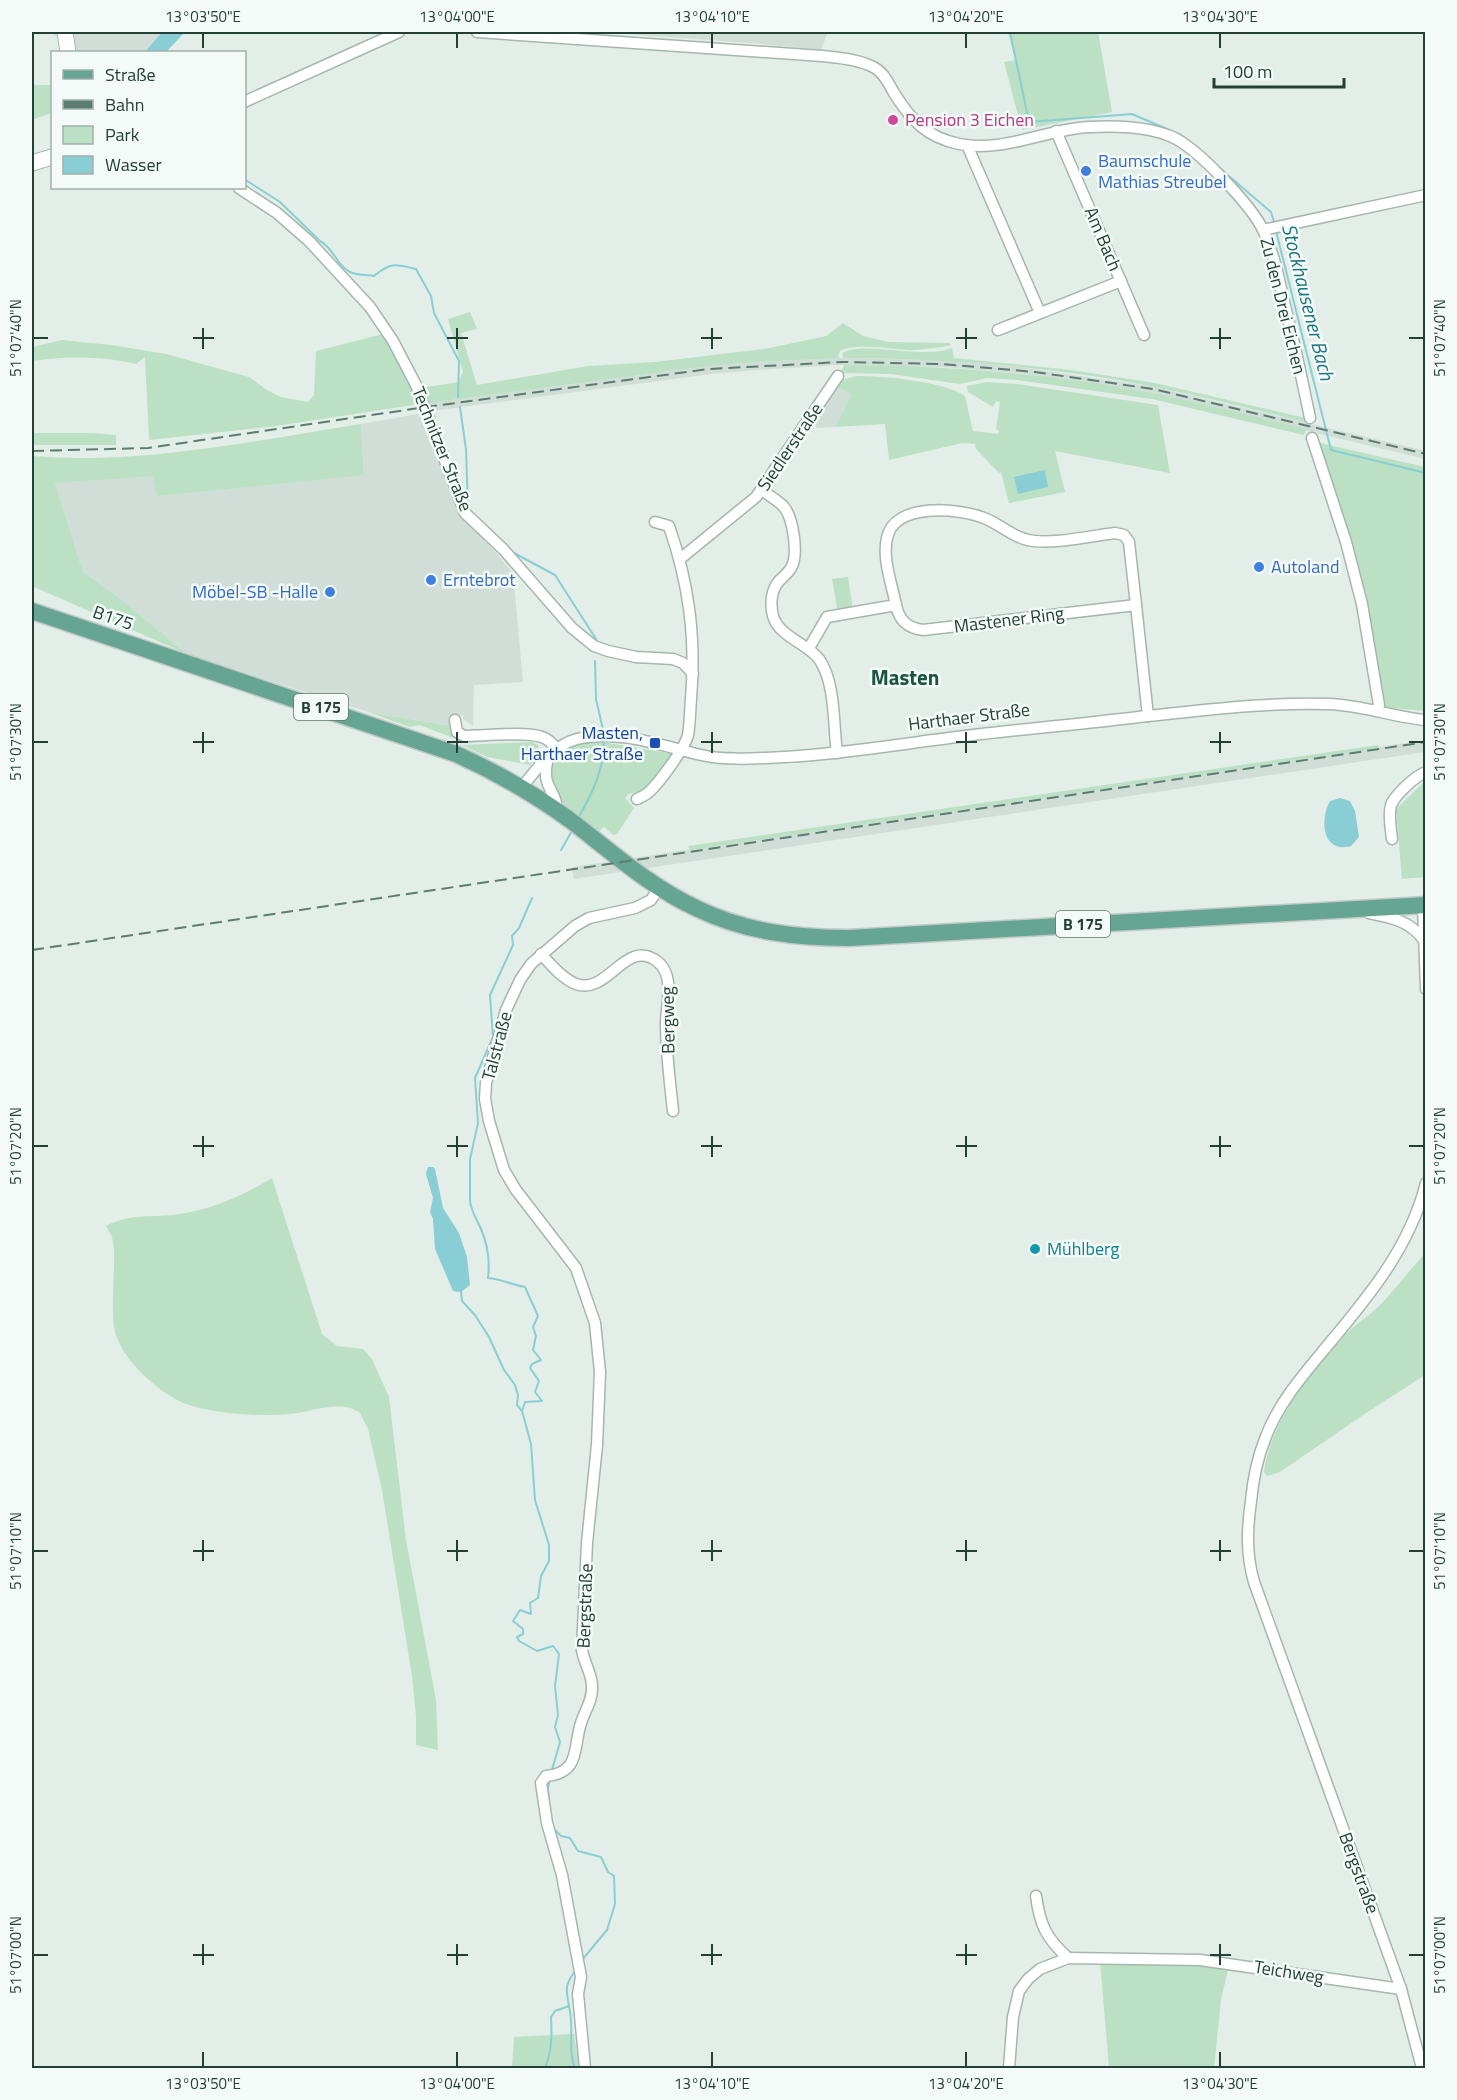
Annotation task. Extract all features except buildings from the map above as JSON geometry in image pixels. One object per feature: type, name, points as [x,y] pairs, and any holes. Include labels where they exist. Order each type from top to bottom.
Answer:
[{"type":"main road","name":"B175","points":[[32,611],[433,745],[483,766],[522,787]]},
{"type":"main road","name":"B 175","points":[[522,787],[569,820],[640,876],[698,909],[742,926],[809,938],[868,937],[1424,905]]},
{"type":"street","points":[[246,101],[399,32]]},
{"type":"street","name":"Zu den Drei Eichen","points":[[477,32],[822,56],[859,62],[877,69],[884,76],[901,104],[918,125],[944,140],[967,145],[1007,144],[1056,131],[1087,127],[1126,127],[1173,137],[1208,165],[1254,214],[1271,228],[1278,274],[1310,418]]},
{"type":"street","points":[[65,34],[68,51]]},
{"type":"street","name":"Am Bach","points":[[1056,131],[1144,335]]},
{"type":"street","points":[[967,145],[1040,313],[998,330]]},
{"type":"street","points":[[32,164],[51,157]]},
{"type":"street","name":"Technitzer Straße","points":[[240,189],[276,213],[309,241],[370,307],[406,363],[426,407],[465,513],[510,557],[582,638],[594,646],[621,655],[673,659],[682,663],[693,674]]},
{"type":"street","points":[[1271,228],[1425,195]]},
{"type":"street","name":"Am Bach","points":[[1040,313],[1121,281]]},
{"type":"street","name":"Siedlerstraße","points":[[680,559],[751,503],[838,376]]},
{"type":"street","points":[[1312,438],[1346,542],[1362,604],[1379,705],[1376,711]]},
{"type":"street","points":[[762,490],[785,508],[789,516],[795,546],[793,566],[772,592],[773,616],[777,625],[808,648],[823,666],[829,680],[837,753]]},
{"type":"street","name":"Mastener Ring","points":[[1136,605],[923,630],[913,629],[905,624],[897,613],[886,549],[890,529],[898,521],[910,515],[940,509],[957,510],[978,516],[1027,540],[1040,542],[1115,533],[1124,535],[1130,542],[1148,716]]},
{"type":"street","points":[[637,800],[648,793],[682,749],[688,737],[693,674],[691,614],[680,559],[669,526],[655,522]]},
{"type":"street","points":[[808,648],[827,617],[896,605]]},
{"type":"street","name":"Harthaer Straße","points":[[522,787],[552,753],[575,739],[604,736],[648,742],[701,755],[737,758],[837,753],[956,737],[1208,709],[1308,704],[1346,705],[1425,720]]},
{"type":"street","points":[[456,720],[457,732],[464,736],[530,735],[542,737],[551,742],[552,753],[545,778],[549,791],[569,820]]},
{"type":"street","points":[[1392,839],[1390,811],[1392,803],[1419,775],[1425,772]]},
{"type":"street","name":"Talstraße","points":[[586,1297],[576,1268],[516,1190],[504,1170],[489,1121],[485,1099],[486,1083],[511,998],[531,964],[575,926],[589,918],[635,908],[651,900],[660,888]]},
{"type":"street","points":[[1424,905],[1425,989]]},
{"type":"street","points":[[1336,910],[1362,912],[1395,919],[1414,928],[1424,939]]},
{"type":"street","name":"Bergweg","points":[[541,954],[566,978],[582,986],[598,983],[633,956],[649,957],[663,967],[668,984],[667,1041],[673,1111]]},
{"type":"street","name":"Bergstraße","points":[[1422,2068],[1401,1989],[1254,1582],[1248,1561],[1248,1528],[1253,1486],[1265,1438],[1287,1397],[1395,1258],[1413,1224],[1425,1183]]},
{"type":"street","name":"Bergstraße","points":[[585,2068],[578,1994],[581,1977],[562,1875],[547,1822],[541,1789],[543,1778],[568,1768],[575,1756],[580,1727],[592,1694],[591,1677],[582,1650],[587,1543],[597,1444],[600,1372],[595,1323],[586,1297]]},
{"type":"street","points":[[1036,1896],[1038,1913],[1047,1937],[1068,1958]]},
{"type":"street","name":"Teichweg","points":[[1009,2068],[1013,2017],[1019,1991],[1040,1969],[1068,1958],[1200,1960],[1401,1989]]},
{"type":"shaded area","points":[[50,32],[162,32],[146,51],[62,51],[60,38]]},
{"type":"shaded area","points":[[599,32],[828,32],[821,50]]},
{"type":"shaded area","points":[[840,358],[942,360],[1019,367],[1155,387],[1426,451],[1425,459],[1153,394],[1019,373],[941,367],[838,365],[756,370],[424,412],[478,532],[513,573],[523,682],[474,685],[473,726],[463,719],[463,715],[450,716],[450,726],[368,712],[187,654],[117,596],[83,572],[55,483],[154,475],[157,496],[364,474],[361,424],[423,413],[420,404],[709,366]]},
{"type":"shaded area","points":[[835,385],[851,395],[835,427],[816,428],[815,416]]},
{"type":"shaded area","points":[[1425,740],[1425,752],[574,879],[572,867]]},
{"type":"green space","points":[[1008,32],[1098,32],[1112,112],[1022,130],[1004,62],[1015,60]]},
{"type":"green space","points":[[32,85],[51,85],[51,113],[32,120]]},
{"type":"green space","points":[[470,312],[477,329],[461,333],[477,385],[588,366],[655,362],[765,349],[826,336],[843,323],[863,336],[888,342],[950,343],[951,345],[914,350],[855,347],[840,351],[838,356],[840,358],[709,366],[429,403],[422,388],[458,382],[463,372],[448,319]]},
{"type":"green space","points":[[383,334],[420,404],[276,426],[149,440],[145,357],[136,364],[111,359],[84,358],[32,361],[32,347],[62,340],[111,345],[166,354],[249,377],[281,397],[308,402],[314,395],[316,351]]},
{"type":"green space","points":[[865,348],[925,352],[952,348],[954,358],[1071,370],[1155,383],[1305,418],[1305,422],[1174,391],[1077,374],[960,362],[843,358],[842,353]]},
{"type":"green space","points":[[844,365],[960,369],[1113,386],[1306,429],[1304,435],[1152,399],[1017,380],[987,378],[960,384],[891,374],[841,373]]},
{"type":"green space","points":[[856,376],[912,380],[955,391],[965,396],[973,431],[998,434],[999,431],[996,429],[1000,402],[996,401],[993,407],[968,392],[967,386],[987,382],[1017,384],[1158,405],[1170,473],[1055,451],[1065,492],[1009,503],[1001,472],[999,473],[976,449],[975,444],[962,443],[889,460],[885,424],[835,427],[851,395],[835,385],[841,380]]},
{"type":"green space","points":[[361,424],[364,475],[157,496],[153,476],[55,483],[83,572],[117,596],[187,654],[32,586],[32,456],[73,458],[155,454],[238,444]]},
{"type":"green space","points":[[32,433],[116,435],[116,445],[32,445]]},
{"type":"green space","points":[[1316,442],[1425,467],[1425,711],[1385,707],[1364,602]]},
{"type":"green space","points":[[848,577],[853,610],[838,613],[832,579]]},
{"type":"green space","points":[[368,712],[450,726],[451,734],[458,740],[420,725],[410,727]]},
{"type":"green space","points":[[596,741],[674,754],[646,790],[628,794],[625,798],[634,808],[617,834],[613,835],[604,827],[598,832],[567,807],[553,790],[551,767],[558,754],[572,746]]},
{"type":"green space","points":[[532,742],[538,745],[538,751],[530,765],[487,757],[462,745]]},
{"type":"green space","points":[[1378,745],[1379,748],[690,850],[688,846]]},
{"type":"green space","points":[[1424,782],[1425,877],[1402,879],[1396,809]]},
{"type":"green space","points":[[272,1178],[322,1334],[337,1346],[363,1349],[372,1359],[389,1397],[406,1540],[436,1700],[438,1750],[416,1745],[412,1676],[382,1490],[368,1429],[360,1413],[338,1406],[297,1413],[254,1415],[220,1412],[190,1405],[169,1395],[149,1380],[130,1360],[117,1338],[113,1317],[114,1248],[112,1237],[106,1226],[124,1219],[180,1214],[204,1209],[239,1196]]},
{"type":"green space","points":[[1425,1253],[1425,1375],[1280,1472],[1267,1476],[1264,1472],[1275,1433],[1307,1378],[1348,1332],[1374,1311]]},
{"type":"green space","points":[[1100,1961],[1208,1963],[1229,1966],[1221,1999],[1214,2068],[1109,2068]]},
{"type":"green space","points":[[574,2034],[579,2068],[512,2068],[514,2037]]},
{"type":"water","points":[[162,32],[185,32],[167,51],[146,51]]},
{"type":"water","points":[[1045,470],[1048,487],[1018,494],[1014,477]]},
{"type":"water","points":[[1340,798],[1350,801],[1355,811],[1359,837],[1351,846],[1346,847],[1338,847],[1331,843],[1327,838],[1324,825],[1330,801]]},
{"type":"water","points":[[428,1167],[435,1169],[443,1208],[459,1233],[467,1257],[470,1285],[461,1292],[453,1291],[435,1249],[433,1219],[430,1212],[433,1198],[426,1174]]},
{"type":"waterway","name":"Stockhausener Bach","points":[[1010,32],[1029,122],[1132,114],[1181,135],[1188,141]]},
{"type":"waterway","name":"Stockhausener Bach","points":[[1217,166],[1271,212],[1275,225]]},
{"type":"waterway","points":[[246,180],[280,202],[328,247],[341,265],[350,272],[374,276],[394,265],[416,269],[431,296],[434,313],[459,361],[458,397]]},
{"type":"waterway","name":"Stockhausener Bach","points":[[1276,231],[1331,450],[1426,473]]},
{"type":"waterway","points":[[460,407],[466,449],[468,509],[497,536]]},
{"type":"waterway","points":[[505,544],[514,553],[555,575],[596,639]]},
{"type":"waterway","points":[[595,661],[596,699],[604,734]]},
{"type":"waterway","points":[[578,818],[597,780],[604,739]]},
{"type":"waterway","points":[[561,850],[573,829]]},
{"type":"waterway","points":[[532,898],[519,928],[512,936],[513,945],[490,995],[493,1037],[475,1078],[478,1123],[470,1159],[470,1201],[487,1247],[488,1278],[525,1287],[538,1316],[533,1327],[536,1336],[533,1350],[541,1360],[532,1364],[530,1368],[539,1381],[535,1392],[542,1401],[525,1402],[522,1411],[531,1444],[535,1500],[549,1545],[549,1561],[541,1576],[538,1598],[530,1603],[531,1614],[520,1610],[513,1621],[523,1629],[523,1634],[517,1637],[519,1641],[537,1651],[553,1646],[559,1654],[555,1686],[558,1715],[555,1727],[560,1742],[552,1770]]},
{"type":"waterway","points":[[461,1292],[462,1301],[475,1315],[489,1337],[504,1370],[515,1385],[518,1395],[517,1405],[522,1411]]},
{"type":"waterway","points":[[549,1803],[550,1779]]},
{"type":"waterway","points":[[553,1828],[561,1836],[570,1838],[578,1851],[601,1857],[608,1872],[614,1876],[615,1904],[607,1930],[582,1960]]},
{"type":"waterway","points":[[575,2068],[572,2058],[571,2017],[567,1987],[576,1970]]},
{"type":"waterway","points":[[545,2068],[551,2043],[551,2017],[555,2011],[569,2006]]},
{"type":"railway","points":[[32,451],[148,448],[426,407],[709,369],[842,362],[942,364],[1035,372],[1153,389],[1426,454]]},
{"type":"railway","points":[[32,950],[1426,742]]},
{"type":"place","name":"Pension 3 Eichen","points":[[893,120]]},
{"type":"place","name":"Baumschule Mathias Streubel","points":[[1086,171]]},
{"type":"place","name":"Autoland","points":[[1259,567]]},
{"type":"place","name":"Erntebrot","points":[[431,580]]},
{"type":"place","name":"Möbel-SB -Halle","points":[[330,592]]},
{"type":"place","name":"Masten, Harthaer Straße","points":[[655,743]]},
{"type":"place","name":"Mühlberg","points":[[1035,1249]]},
{"type":"district","name":"Masten","points":[[905,678]]}]
